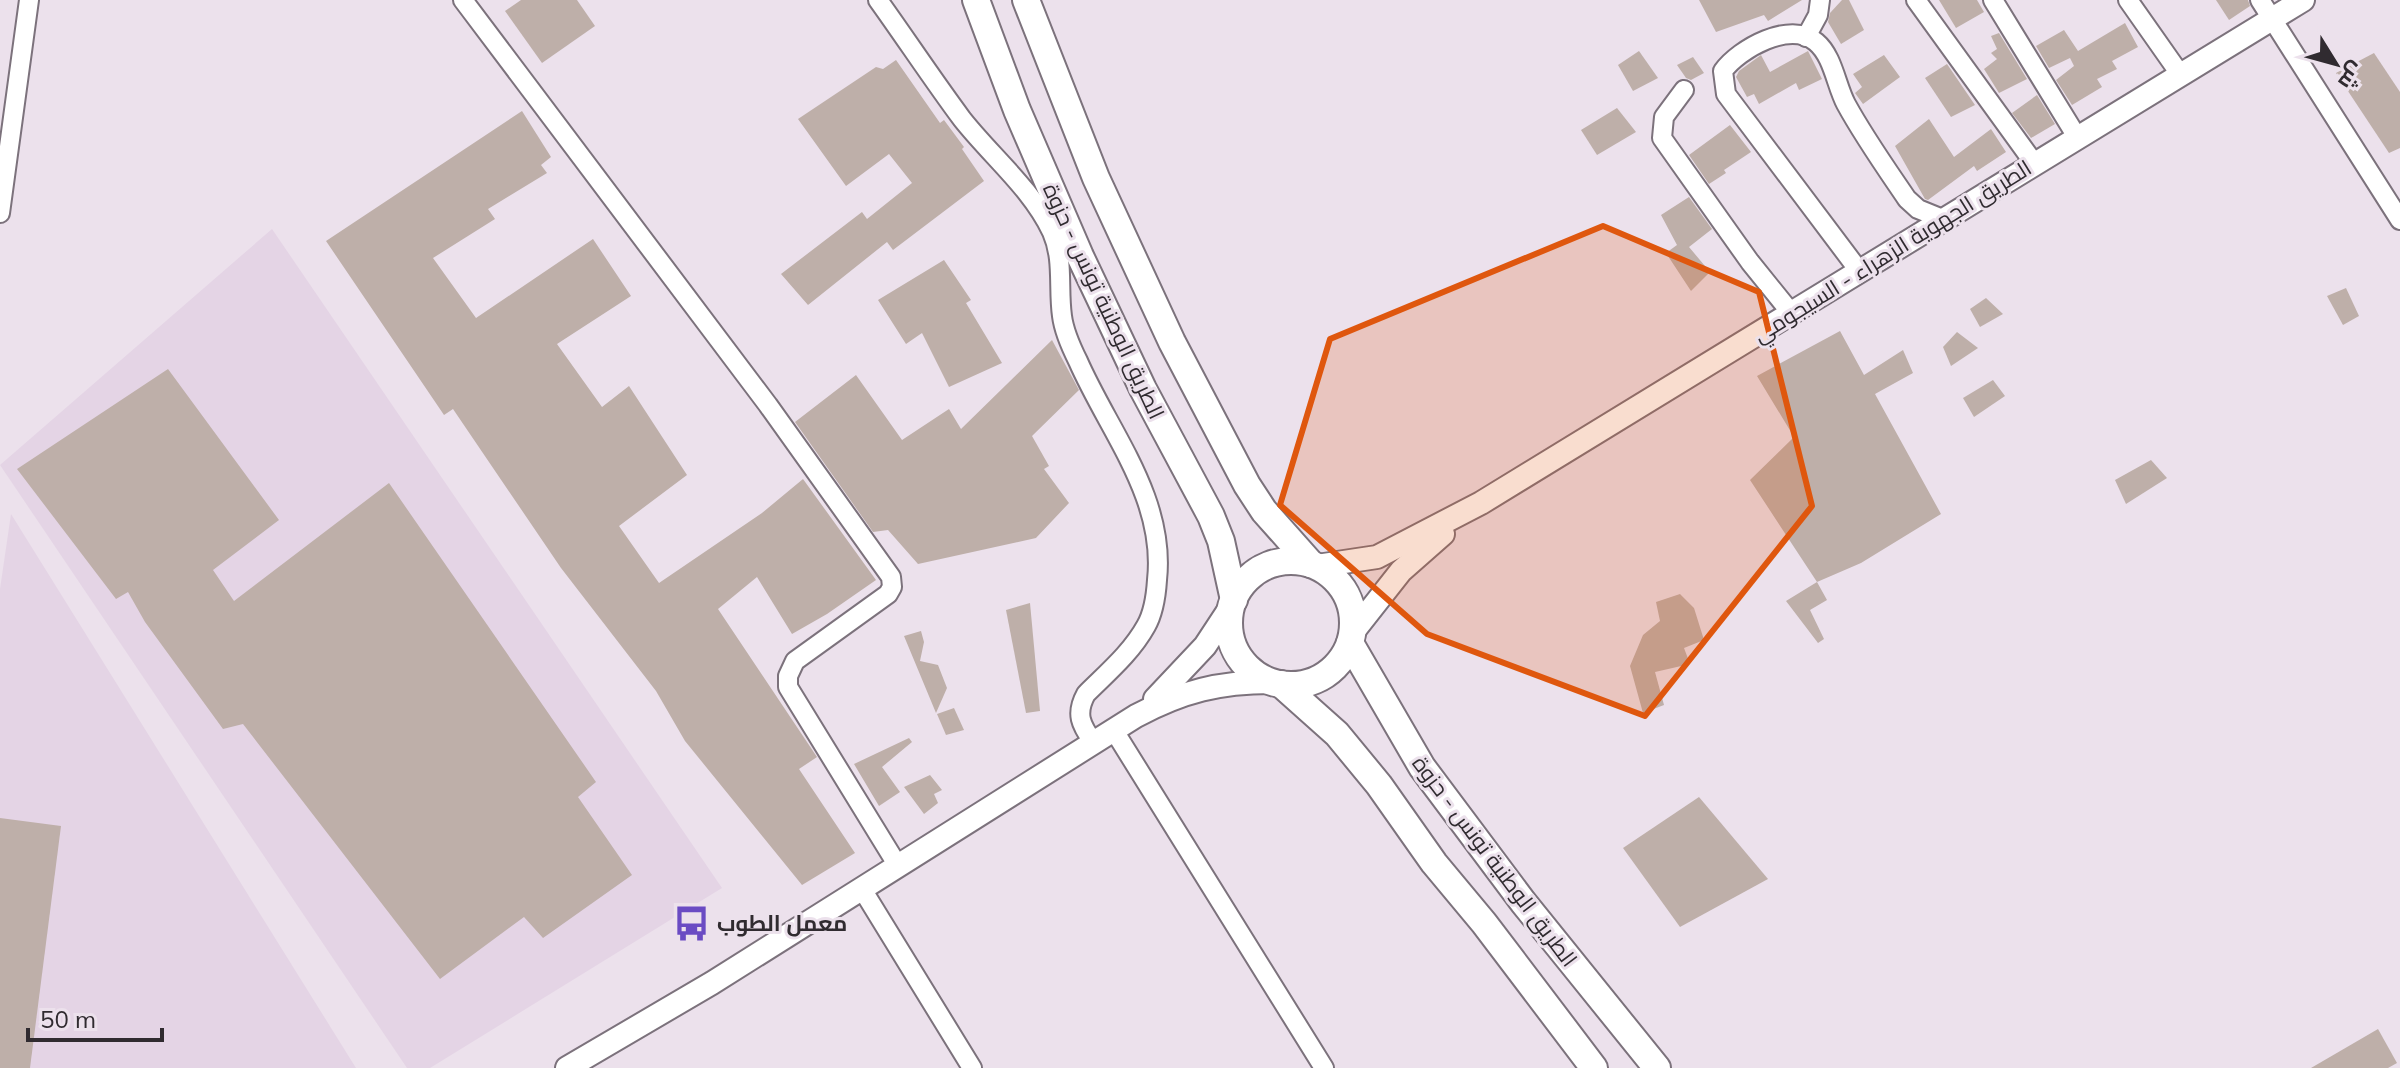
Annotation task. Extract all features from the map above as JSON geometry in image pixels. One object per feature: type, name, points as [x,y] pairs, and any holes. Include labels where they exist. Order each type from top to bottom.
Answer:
[{"type":"highway","name":"الطريق الوطنية تونس - حزوة","points":[[976,0],[1017,110],[1080,256],[1143,389],[1211,516],[1221,541],[1233,603]]},
{"type":"highway","name":"الطريق الوطنية تونس - حزوة","points":[[1026,0],[1096,178],[1172,342],[1247,485],[1264,511],[1314,565]]},
{"type":"highway","points":[[1283,562],[1314,565],[1334,577],[1346,593],[1352,611],[1351,637],[1339,662],[1323,676],[1303,683],[1277,683],[1256,674],[1237,652],[1229,624],[1233,603],[1243,584],[1257,571],[1283,562]]},
{"type":"highway","name":"الطريق الوطنية تونس - حزوة","points":[[1351,637],[1422,767],[1523,902],[1657,1068]]},
{"type":"highway","name":"الطريق الوطنية تونس - حزوة","points":[[1277,683],[1337,734],[1371,775],[1434,863],[1484,923],[1594,1068]]},
{"type":"main road","name":"الطريق الجهوية الزهراء - السيجومي","points":[[1314,565],[1377,557],[1481,503],[2180,74],[2267,9],[2303,0]]},
{"type":"main road","name":"الطريق الجهوية الزهراء - السيجومي","points":[[1351,637],[1401,571],[1481,503]]},
{"type":"main road","points":[[1136,716],[1173,683],[1205,646],[1233,603]]},
{"type":"main road","points":[[567,1068],[712,983],[1136,716],[1168,699],[1202,688],[1237,682],[1277,683]]},
{"type":"street","points":[[0,213],[29,0]]},
{"type":"street","points":[[463,0],[759,393],[891,577],[892,587],[888,594],[795,661],[788,676],[788,687],[898,866]]},
{"type":"street","points":[[878,0],[963,119],[1030,195],[1044,216],[1059,256],[1061,313],[1065,333],[1097,403],[1144,490],[1153,517],[1158,544],[1155,600],[1148,623],[1138,639],[1086,694],[1081,704],[1080,720],[1093,742]]},
{"type":"street","points":[[1806,37],[1818,15],[1820,0]]},
{"type":"street","points":[[1916,0],[2034,163]]},
{"type":"street","points":[[1993,0],[2077,137]]},
{"type":"street","points":[[2128,0],[2180,74]]},
{"type":"street","points":[[2267,9],[2400,220]]},
{"type":"street","points":[[1860,272],[1726,94],[1723,71],[1733,58],[1747,49],[1763,41],[1790,35],[1806,37],[1817,43],[1827,57],[1846,103],[1907,199],[1918,209],[1945,220]]},
{"type":"street","points":[[1684,90],[1664,117],[1662,128],[1666,146],[1792,314]]},
{"type":"street","points":[[1113,729],[1324,1068]]},
{"type":"street","points":[[862,889],[972,1068]]},
{"type":"highlighted area","points":[[1603,226],[1759,292],[1812,506],[1645,716],[1427,634],[1280,505],[1330,339]]},
{"type":"shaded area","points":[[272,229],[722,888],[430,1068],[407,1068],[0,465]]},
{"type":"shaded area","points":[[11,514],[356,1068],[0,1068],[0,589]]},
{"type":"building","points":[[521,0],[577,0],[595,26],[542,63],[505,11]]},
{"type":"building","points":[[1699,0],[1802,0],[1768,21],[1764,15],[1716,32]]},
{"type":"building","points":[[1842,0],[1849,0],[1864,30],[1841,44],[1828,22],[1830,13]]},
{"type":"building","points":[[1939,0],[1977,0],[1984,12],[1956,28]]},
{"type":"building","points":[[2216,0],[2248,0],[2250,6],[2229,20]]},
{"type":"building","points":[[2125,23],[2138,47],[2112,61],[2117,69],[2097,79],[2102,87],[2072,105],[2056,80],[2074,66],[2070,58],[2049,68],[2036,46],[2064,30],[2078,51]]},
{"type":"building","points":[[1999,33],[2027,79],[1999,93],[1984,69],[1997,59],[1991,53],[1997,49],[1991,36]]},
{"type":"building","points":[[1639,51],[1658,78],[1633,91],[1618,65]]},
{"type":"building","points":[[1808,51],[1822,79],[1799,90],[1796,83],[1759,104],[1754,94],[1747,97],[1736,77],[1739,71],[1761,55],[1770,72]]},
{"type":"building","points":[[2374,53],[2400,92],[2400,148],[2389,153],[2336,73]]},
{"type":"building","points":[[1884,55],[1900,77],[1863,104],[1855,93],[1862,87],[1853,74]]},
{"type":"building","points":[[1693,57],[1704,73],[1691,80],[1677,65]]},
{"type":"building","points":[[896,60],[940,123],[944,120],[964,147],[962,149],[984,181],[893,250],[887,242],[808,305],[781,274],[862,212],[867,219],[912,183],[889,154],[846,186],[798,119],[876,67],[883,69]]},
{"type":"building","points":[[1947,64],[1975,105],[1951,117],[1925,78]]},
{"type":"building","points":[[2037,95],[2055,124],[2031,138],[2012,113]]},
{"type":"building","points":[[1617,108],[1636,132],[1597,155],[1581,130]]},
{"type":"building","points":[[522,111],[551,157],[541,165],[547,173],[488,209],[495,219],[433,258],[476,318],[593,239],[631,296],[557,344],[602,407],[629,386],[687,475],[619,526],[659,583],[762,513],[803,479],[876,580],[792,634],[757,577],[718,609],[817,757],[799,769],[855,853],[802,885],[685,741],[656,691],[561,568],[453,409],[444,415],[326,241]]},
{"type":"building","points":[[1929,119],[1954,157],[1991,129],[2006,152],[1977,171],[1974,166],[1928,200],[1925,199],[1895,146]]},
{"type":"building","points":[[1730,125],[1751,152],[1709,184],[1689,155]]},
{"type":"building","points":[[1689,197],[1712,229],[1689,247],[1710,272],[1691,291],[1666,253],[1677,245],[1661,215]]},
{"type":"building","points":[[944,260],[971,300],[966,303],[1002,363],[949,387],[922,333],[906,344],[878,300]]},
{"type":"building","points":[[2346,288],[2359,316],[2343,325],[2327,296]]},
{"type":"building","points":[[1986,298],[2003,314],[1980,327],[1970,309]]},
{"type":"building","points":[[1840,331],[1864,375],[1903,350],[1913,373],[1875,394],[1941,514],[1861,563],[1817,582],[1750,480],[1794,437],[1757,376]]},
{"type":"building","points":[[1957,332],[1978,348],[1951,366],[1943,347]]},
{"type":"building","points":[[1052,340],[1079,390],[1032,436],[1049,466],[1044,469],[1069,503],[1036,538],[918,564],[888,530],[873,532],[795,422],[856,375],[902,440],[949,409],[961,429]]},
{"type":"building","points":[[168,369],[279,520],[213,570],[234,601],[389,483],[596,782],[578,797],[632,875],[543,938],[524,917],[440,979],[243,724],[223,729],[145,622],[128,592],[116,599],[17,469]]},
{"type":"building","points":[[1993,380],[2005,396],[1974,417],[1963,398]]},
{"type":"building","points":[[2151,460],[2167,478],[2126,504],[2115,480]]},
{"type":"building","points":[[1817,582],[1827,600],[1810,610],[1824,639],[1818,643],[1786,601]]},
{"type":"building","points":[[1680,594],[1694,608],[1704,640],[1684,648],[1690,664],[1655,672],[1664,705],[1643,713],[1630,666],[1643,635],[1660,621],[1656,602]]},
{"type":"building","points":[[1030,603],[1040,711],[1026,713],[1006,610]]},
{"type":"building","points":[[921,631],[924,642],[920,661],[938,665],[947,688],[936,713],[904,636]]},
{"type":"building","points":[[954,708],[964,730],[946,735],[937,714]]},
{"type":"building","points":[[909,738],[912,742],[882,767],[900,792],[879,806],[854,764]]},
{"type":"building","points":[[930,775],[942,790],[934,794],[938,803],[924,814],[904,787]]},
{"type":"building","points":[[1699,797],[1768,879],[1680,927],[1623,848]]},
{"type":"building","points":[[0,818],[61,826],[30,1068],[0,1068]]},
{"type":"building","points":[[2378,1029],[2397,1063],[2388,1068],[2311,1068]]},
{"type":"place","name":"معمل الطوب","points":[[691,923]]}]
